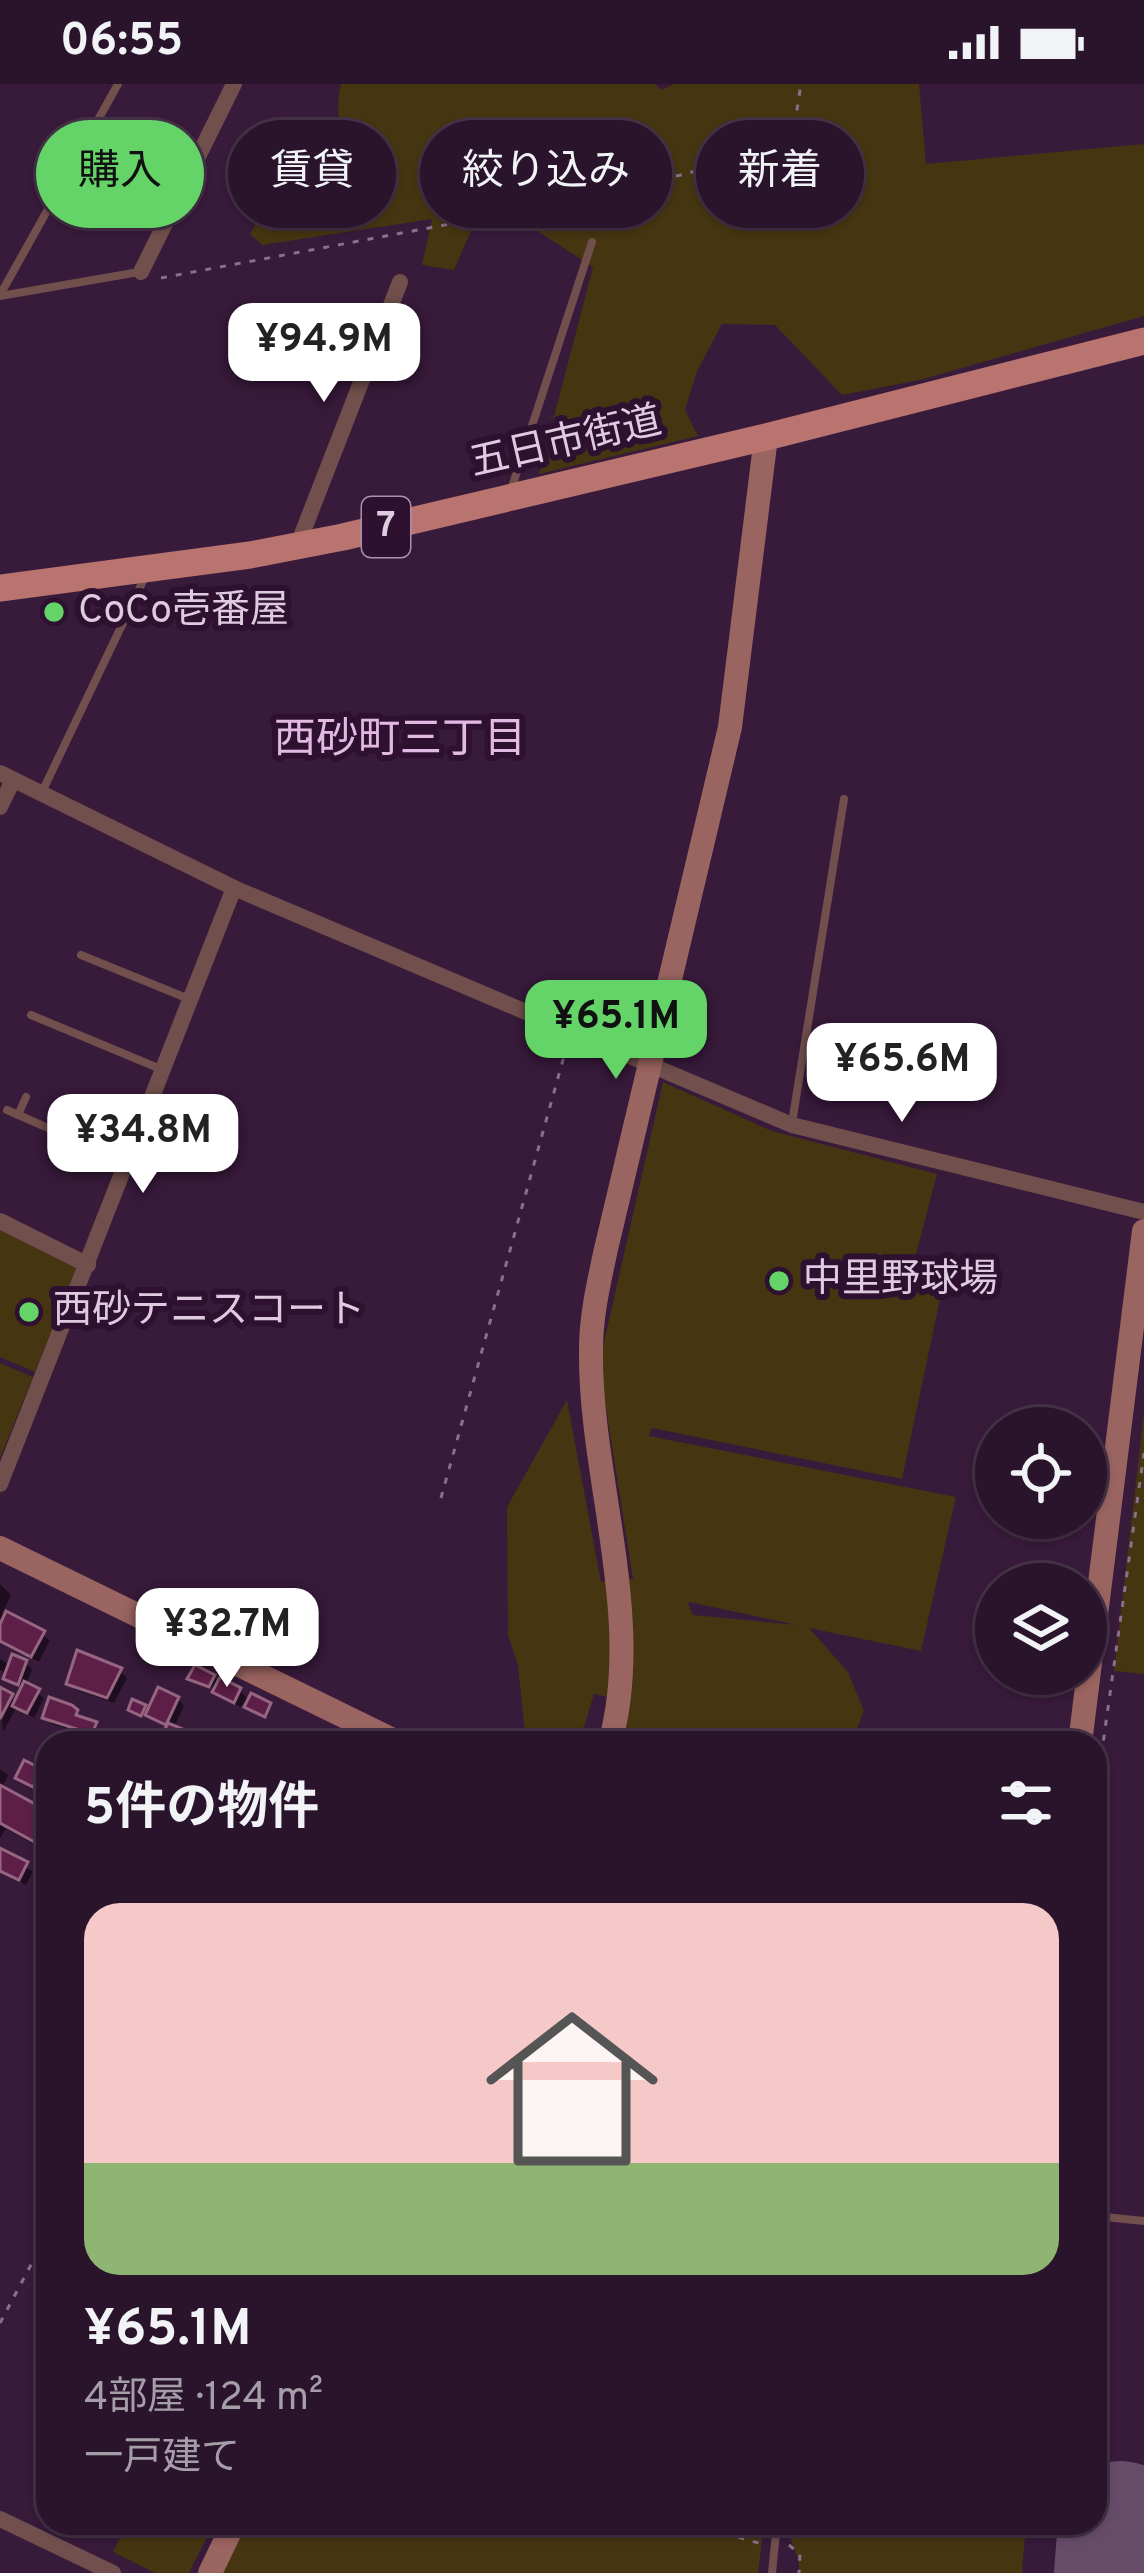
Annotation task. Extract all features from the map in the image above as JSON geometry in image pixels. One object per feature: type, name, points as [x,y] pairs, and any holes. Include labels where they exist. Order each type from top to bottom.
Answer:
[{"type":"main road","name":"五日市街道","points":[[0,588],[297,547],[766,437],[1144,341]]},
{"type":"street","points":[[141,272],[234,84]]},
{"type":"street","points":[[297,547],[400,282]]},
{"type":"street","points":[[612,1731],[620,1684],[618,1590],[591,1336],[606,1249],[730,727],[766,437]]},
{"type":"street","points":[[0,807],[6,776],[234,888],[792,1125],[1144,1212]]},
{"type":"street","points":[[0,1484],[234,888]]},
{"type":"street","points":[[0,1221],[88,1265]]},
{"type":"street","points":[[1082,1731],[1144,1231]]},
{"type":"street","points":[[0,1548],[374,1731]]},
{"type":"street","points":[[0,2519],[113,2573]]},
{"type":"street","points":[[210,2573],[228,2535]]},
{"type":"lane","points":[[0,296],[118,84]]},
{"type":"lane","points":[[509,498],[592,242]]},
{"type":"lane","points":[[0,296],[141,272]]},
{"type":"lane","points":[[42,794],[149,569]]},
{"type":"lane","points":[[792,1125],[844,799]]},
{"type":"lane","points":[[81,956],[190,1000]]},
{"type":"lane","points":[[31,1015],[164,1070]]},
{"type":"lane","points":[[18,1115],[26,1097]]},
{"type":"lane","points":[[7,1110],[128,1162]]},
{"type":"lane","points":[[1107,2217],[1144,2221]]},
{"type":"lane","points":[[772,2573],[776,2535]]},
{"type":"path","points":[[159,279],[584,199],[757,156],[793,135],[801,84]]},
{"type":"path","points":[[441,1498],[571,1031]]},
{"type":"path","points":[[1105,1731],[1144,1453]]},
{"type":"path","points":[[0,2323],[36,2256]]},
{"type":"shaded area","points":[[341,84],[655,84],[661,90],[674,84],[919,84],[926,164],[1144,144],[1144,316],[920,380],[842,395],[775,325],[722,324],[697,371],[685,410],[698,436],[539,474],[593,267],[533,228],[672,228],[672,120],[420,120],[420,221],[396,225],[396,120],[338,120]]},
{"type":"shaded area","points":[[253,228],[373,228],[262,245],[250,234]]},
{"type":"shaded area","points":[[430,228],[486,228],[471,231],[454,270],[422,265]]},
{"type":"shaded area","points":[[663,1082],[772,1131],[937,1174],[914,1262],[946,1271],[902,1479],[652,1428],[649,1436],[956,1497],[921,1651],[809,1628],[848,1672],[864,1711],[856,1731],[620,1731],[626,1700],[594,1694],[583,1731],[525,1731],[518,1665],[508,1635],[507,1507],[567,1400],[601,1582],[633,1579],[599,1364]],"holes":[[[689,1602],[797,1625],[693,1615],[688,1603]]]},
{"type":"shaded area","name":"西砂テニスコート","points":[[0,1228],[77,1267],[35,1372],[0,1357]]},
{"type":"shaded area","points":[[0,1363],[33,1377],[0,1458]]},
{"type":"shaded area","points":[[1144,1413],[1144,1674],[1114,1671]]},
{"type":"shaded area","points":[[122,2535],[208,2535],[189,2573],[155,2573],[113,2552]]},
{"type":"shaded area","points":[[238,2535],[763,2535],[758,2573],[220,2573]]},
{"type":"shaded area","points":[[1025,2535],[1022,2573],[799,2573],[790,2537]]},
{"type":"building","points":[[6,1611],[45,1631],[31,1657],[0,1641]]},
{"type":"building","points":[[77,1650],[122,1668],[107,1698],[66,1684]]},
{"type":"building","points":[[12,1654],[27,1660],[18,1685],[3,1679]]},
{"type":"building","points":[[195,1665],[215,1675],[209,1687],[187,1679]]},
{"type":"building","points":[[220,1677],[241,1688],[234,1703],[212,1692]]},
{"type":"building","points":[[24,1681],[40,1689],[27,1713],[12,1706]]},
{"type":"building","points":[[0,1687],[13,1694],[0,1719]]},
{"type":"building","points":[[158,1687],[179,1697],[166,1725],[145,1715]]},
{"type":"building","points":[[251,1693],[271,1703],[265,1717],[244,1707]]},
{"type":"building","points":[[49,1697],[97,1722],[93,1731],[83,1731],[42,1718]]},
{"type":"building","points":[[132,1699],[146,1705],[141,1716],[128,1710]]},
{"type":"building","points":[[168,1723],[187,1731],[164,1731]]},
{"type":"building","points":[[24,1760],[36,1766],[33,1787],[15,1778]]},
{"type":"building","points":[[0,1785],[36,1804],[36,1843],[0,1823]]},
{"type":"building","points":[[0,1848],[28,1862],[19,1880],[0,1871]]},
{"type":"runway","points":[[1117,2573],[1121,2524]]},
{"type":"place","name":"CoCo壱番屋","points":[[54,612]]},
{"type":"place","name":"中里野球場","points":[[779,1281]]},
{"type":"place","name":"西砂テニスコート","points":[[29,1312]]},
{"type":"district","name":"西砂町三丁目","points":[[400,741]]}]
